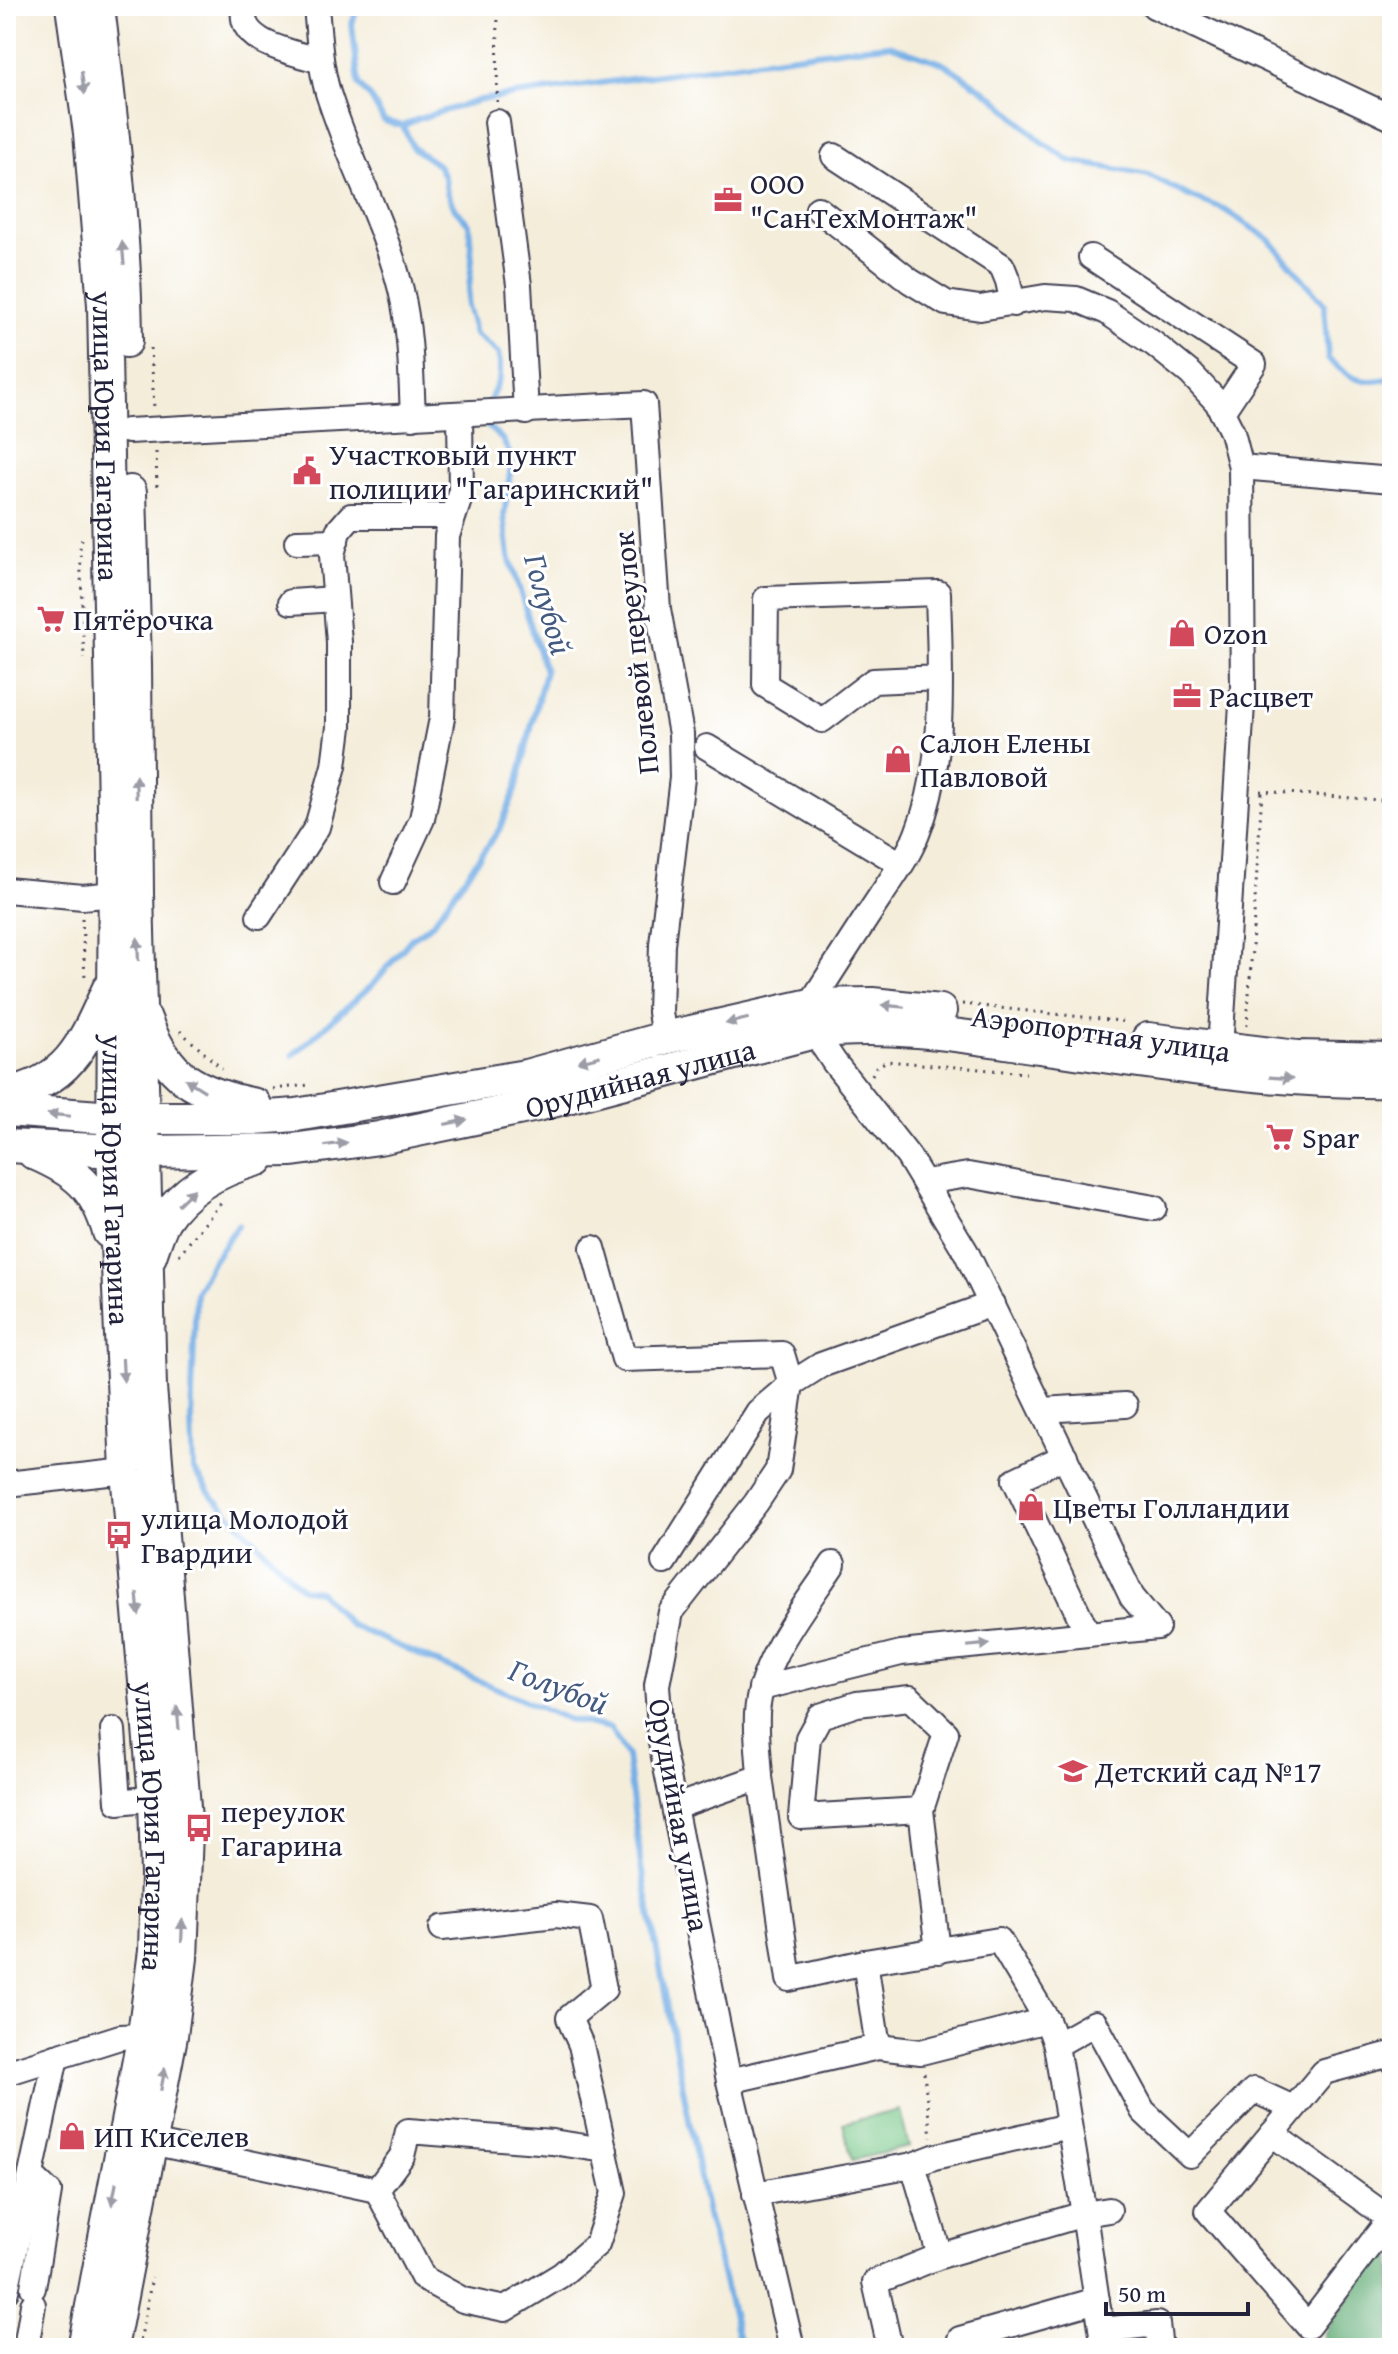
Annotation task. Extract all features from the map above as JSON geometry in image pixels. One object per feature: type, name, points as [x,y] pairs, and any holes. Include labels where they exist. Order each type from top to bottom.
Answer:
[{"type":"main road","name":"улица Юрия Гагарина","points":[[72,6],[90,133],[104,305],[115,894],[99,978],[128,1118]]},
{"type":"main road","name":"улица Юрия Гагарина","points":[[98,6],[126,283],[140,1005],[128,1118],[133,1264],[127,1471],[155,1798],[158,2035],[151,2142],[111,2348]]},
{"type":"main road","points":[[6,1094],[46,1081],[73,1058],[89,1033],[99,978]]},
{"type":"main road","name":"Аэропортная улица","points":[[812,1018],[872,1004],[1220,1049],[1297,1057],[1392,1059]]},
{"type":"main road","points":[[140,1005],[160,1053],[177,1073],[197,1088],[218,1098],[296,1115]]},
{"type":"main road","name":"Орудийная улица","points":[[6,1110],[128,1118],[296,1115],[526,1076],[664,1038],[812,1018]]},
{"type":"main road","name":"Орудийная улица","points":[[9,1146],[129,1152],[292,1150],[379,1138],[537,1105],[812,1018]]},
{"type":"main road","name":"Аэропортная улица","points":[[812,1018],[1259,1077],[1392,1081]]},
{"type":"main road","points":[[9,1146],[56,1163],[76,1174],[92,1191],[133,1264],[189,1192],[228,1167],[292,1150]]},
{"type":"main road","name":"улица Юрия Гагарина","points":[[84,2348],[158,2035],[181,1958],[186,1832],[154,1454],[133,1264]]},
{"type":"street","points":[[245,6],[243,12],[247,29],[258,40],[321,61]]},
{"type":"street","points":[[316,6],[321,61],[330,100],[379,221],[401,290],[410,344],[413,417]]},
{"type":"street","points":[[1154,6],[1392,118]]},
{"type":"street","points":[[128,431],[514,413],[519,285],[497,122]]},
{"type":"street","points":[[834,156],[1002,266],[1013,304]]},
{"type":"street","points":[[818,209],[910,281],[946,303],[980,308],[1045,297],[1076,299],[1107,312],[1191,374],[1217,402],[1232,432],[1241,467],[1243,689],[1220,1049]]},
{"type":"street","points":[[1091,257],[1254,364],[1222,412]]},
{"type":"street","name":"Полевой переулок","points":[[514,413],[644,404],[658,609],[681,734],[682,778],[662,944],[660,1012],[664,1038]]},
{"type":"street","points":[[393,882],[422,819],[442,718],[447,536],[461,494],[464,415]]},
{"type":"street","points":[[1241,467],[1392,480]]},
{"type":"street","points":[[259,916],[317,827],[334,766],[339,727],[339,642],[332,555],[338,531],[351,516],[453,516]]},
{"type":"street","points":[[297,542],[336,541]]},
{"type":"street","points":[[761,1688],[901,1653],[1157,1627],[1132,1597],[966,1252],[908,1156],[834,1062],[812,1018],[917,836],[935,769],[940,678],[938,593],[766,599],[765,685],[822,720],[873,681],[940,678]]},
{"type":"street","points":[[291,602],[335,599]]},
{"type":"street","points":[[707,747],[901,864]]},
{"type":"street","points":[[6,890],[83,897],[115,894]]},
{"type":"street","points":[[925,1182],[968,1175],[1154,1208]]},
{"type":"street","points":[[593,1248],[624,1359],[782,1354],[791,1384]]},
{"type":"street","points":[[664,1562],[758,1412],[791,1384],[821,1365],[992,1304]]},
{"type":"street","name":"Орудийная улица","points":[[791,1384],[778,1470],[671,1612],[657,1685],[661,1742],[729,2081],[792,2348]]},
{"type":"street","points":[[1043,1410],[1125,1405]]},
{"type":"street","points":[[1065,1456],[1015,1480],[1088,1634]]},
{"type":"street","points":[[6,1484],[127,1471]]},
{"type":"street","points":[[833,1564],[771,1660],[761,1688],[757,1713],[762,1787],[789,1979],[865,1962],[999,1940],[1047,2020],[1056,2045],[1103,2339],[1157,2324],[1160,2348]]},
{"type":"street","points":[[921,1810],[801,1817],[808,1738],[820,1716],[857,1704],[910,1698],[946,1733],[921,1810],[938,1951]]},
{"type":"street","points":[[113,1730],[118,1802],[155,1798]]},
{"type":"street","points":[[675,1807],[762,1787],[806,1782]]},
{"type":"street","points":[[377,2190],[423,2278],[463,2300],[505,2309],[561,2275],[597,2244],[614,2193],[581,2045],[569,2018],[604,1989],[590,1919],[556,1915],[442,1928]]},
{"type":"street","points":[[865,1962],[878,2047]]},
{"type":"street","points":[[729,2081],[878,2047],[921,2052],[1047,2020]]},
{"type":"street","points":[[1056,2045],[1095,2023],[1143,2111],[1190,2155],[1254,2090],[1293,2108]]},
{"type":"street","points":[[6,2073],[120,2037],[158,2035]]},
{"type":"street","points":[[1272,2134],[1391,2218],[1308,2326],[1208,2211],[1293,2108],[1324,2072],[1387,2055],[1392,2060]]},
{"type":"street","points":[[6,2291],[56,2057]]},
{"type":"street","points":[[755,2194],[923,2161],[1068,2126]]},
{"type":"street","points":[[377,2190],[402,2156],[408,2131],[552,2142],[605,2150]]},
{"type":"street","points":[[151,2142],[377,2190]]},
{"type":"street","points":[[923,2161],[940,2256]]},
{"type":"street","points":[[26,2348],[49,2192],[31,2175]]},
{"type":"street","points":[[890,2348],[875,2282],[940,2256],[1084,2214],[1109,2210]]},
{"type":"street","points":[[960,2339],[1097,2300]]},
{"type":"path","points":[[497,122],[498,6]]},
{"type":"path","points":[[1236,789],[1392,801]]},
{"type":"path","points":[[1247,1028],[1262,791]]},
{"type":"path","points":[[83,897],[81,925],[99,978]]},
{"type":"path","points":[[954,1003],[1135,1022]]},
{"type":"path","points":[[171,1023],[226,1073]]},
{"type":"path","points":[[263,1090],[309,1085]]},
{"type":"path","points":[[921,2052],[923,2161]]},
{"type":"green space","points":[[900,2110],[909,2147],[852,2160],[843,2123]]},
{"type":"green space","points":[[1392,2235],[1392,2348],[1323,2348],[1324,2334]]},
{"type":"waterway","points":[[358,6],[352,24],[359,85],[371,98],[384,121],[403,126],[479,100],[845,49],[889,45],[945,64],[995,98],[1043,143],[1070,161],[1148,175],[1223,209],[1269,239],[1324,304],[1328,359],[1357,379],[1372,381],[1392,378]]},
{"type":"waterway","name":"Голубой","points":[[403,126],[413,148],[438,165],[455,209],[469,224],[472,260],[467,306],[475,334],[498,353],[500,363],[500,377],[487,408]]},
{"type":"waterway","name":"Голубой","points":[[293,1055],[374,983],[411,939],[432,924],[499,830],[516,789],[545,671],[509,556],[504,516],[512,458],[502,439],[486,425],[487,419]]},
{"type":"waterway","name":"Голубой","points":[[238,1225],[210,1265],[196,1293],[191,1420],[193,1468],[213,1497],[302,1589],[319,1591],[350,1625],[567,1719],[610,1728],[627,1756],[641,1866],[707,2215],[741,2348]]},
{"type":"place","name":"ООО \"СанТехМонтаж\"","points":[[728,200]]},
{"type":"place","name":"Участковый пункт полиции \"Гагаринский\"","points":[[307,471]]},
{"type":"place","name":"Пятёрочка","points":[[51,619]]},
{"type":"place","name":"Ozon","points":[[1182,633]]},
{"type":"place","name":"Расцвет","points":[[1187,696]]},
{"type":"place","name":"Салон Елены Павловой","points":[[898,759]]},
{"type":"place","name":"Spar","points":[[1280,1137]]},
{"type":"place","name":"Цветы Голландии","points":[[1031,1507]]},
{"type":"place","name":"улица Молодой Гвардии","points":[[119,1535]]},
{"type":"place","name":"Детский сад №17","points":[[1073,1771]]},
{"type":"place","name":"переулок Гагарина","points":[[199,1828]]},
{"type":"place","name":"ИП Киселев","points":[[72,2136]]}]
